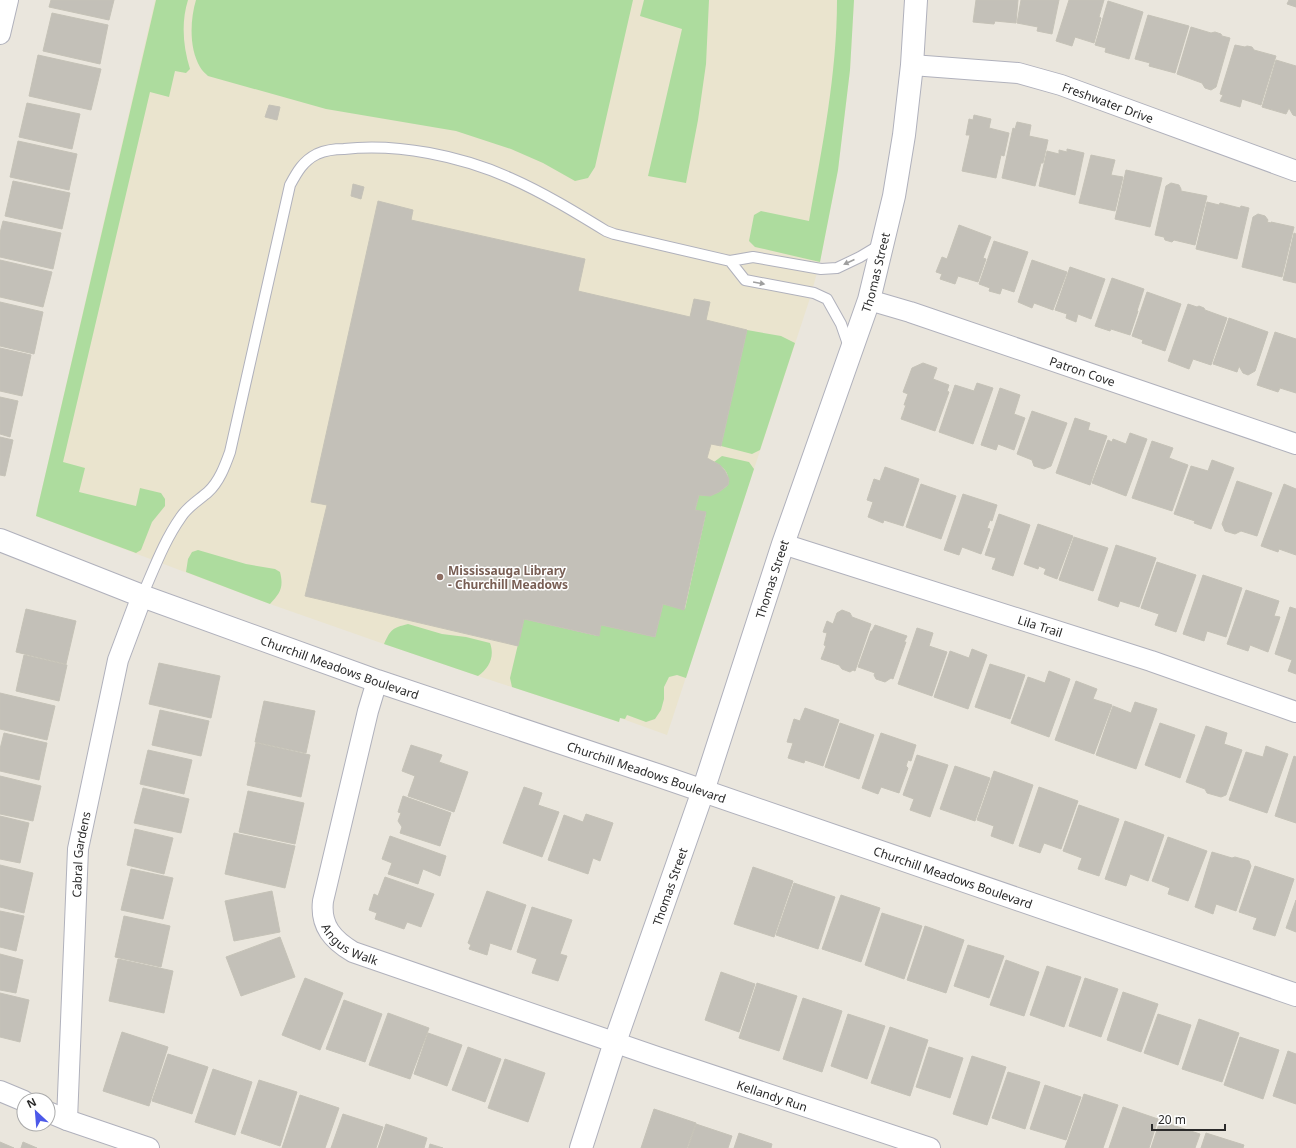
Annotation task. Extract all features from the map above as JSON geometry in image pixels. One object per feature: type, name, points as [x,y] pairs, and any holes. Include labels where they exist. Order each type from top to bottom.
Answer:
[{"type":"street","points":[[0,34],[8,0]]},
{"type":"street","name":"Thomas Street","points":[[581,1148],[615,1042],[703,791],[783,544],[869,300],[894,196],[904,135],[912,66],[916,0]]},
{"type":"street","name":"Freshwater Drive","points":[[912,66],[1018,73],[1068,88],[1296,171]]},
{"type":"street","name":"Patron Cove","points":[[869,300],[910,312],[1296,444]]},
{"type":"street","name":"Churchill Meadows Boulevard","points":[[0,540],[142,596],[377,681],[703,791],[1296,995]]},
{"type":"street","name":"Lila Trail","points":[[783,544],[1151,661],[1296,712]]},
{"type":"street","name":"Cabral Gardens","points":[[67,1120],[78,849],[118,660],[142,596]]},
{"type":"street","name":"Angus Walk","points":[[377,681],[366,719],[323,901],[322,910],[324,920],[331,934],[353,952],[615,1042]]},
{"type":"street","name":"Kellandy Run","points":[[615,1042],[930,1148]]},
{"type":"street","points":[[0,1091],[16,1098]]},
{"type":"street","points":[[56,1115],[150,1148]]},
{"type":"lane","points":[[142,596],[161,552],[182,516],[190,506],[209,491],[217,481],[226,464],[230,452],[290,185],[303,164],[311,157],[325,150],[385,148],[425,152],[451,158],[509,177],[543,194],[606,231],[614,234],[730,262],[753,257],[821,269],[837,268],[860,257],[883,243]]},
{"type":"lane","points":[[730,262],[745,280],[814,292],[827,299],[841,324],[851,352]]},
{"type":"shaded area","points":[[155,0],[854,0],[850,70],[838,170],[820,262],[810,298],[667,735],[620,718],[619,722],[384,644],[270,604],[36,516]]},
{"type":"green space","points":[[156,0],[188,0],[184,17],[184,43],[190,69],[186,73],[175,71],[169,97],[150,92],[63,462],[85,468],[79,492],[136,506],[140,488],[161,493],[165,499],[165,506],[152,522],[141,550],[136,553],[36,516]]},
{"type":"green space","points":[[196,0],[633,0],[595,167],[588,178],[575,181],[543,163],[511,149],[456,131],[326,109],[208,76],[203,71],[196,59],[192,43],[192,25]]},
{"type":"green space","points":[[644,0],[709,0],[706,64],[698,120],[686,183],[648,176],[682,29],[640,16]]},
{"type":"green space","points":[[837,0],[854,0],[850,70],[838,170],[820,262],[755,247],[749,241],[754,215],[761,211],[809,221],[824,139],[832,83]]},
{"type":"green space","points":[[747,330],[781,336],[795,343],[760,450],[752,454],[721,446]]},
{"type":"green space","points":[[722,456],[749,462],[754,469],[686,678],[677,675],[669,677],[664,687],[664,699],[661,710],[655,719],[646,722],[627,715],[625,719],[620,718],[619,722],[512,687],[510,678],[524,619],[598,636],[601,625],[655,637],[663,604],[685,609],[706,513],[695,510],[699,495],[715,494],[728,485],[726,471],[714,462]]},
{"type":"green space","points":[[198,550],[246,564],[275,569],[280,572],[282,582],[279,593],[270,604],[186,572],[188,559],[192,552]]},
{"type":"green space","points":[[408,624],[442,634],[466,637],[490,643],[492,653],[490,662],[478,676],[384,644],[388,635],[393,630]]},
{"type":"building","points":[[51,0],[114,0],[109,20],[49,7]]},
{"type":"building","points":[[976,0],[1018,0],[1016,23],[995,21],[994,24],[973,22]]},
{"type":"building","points":[[1021,0],[1059,0],[1052,34],[1037,31],[1038,27],[1017,23]]},
{"type":"building","points":[[1069,0],[1104,0],[1094,43],[1075,37],[1072,46],[1056,41]]},
{"type":"building","points":[[1289,0],[1296,0],[1296,7],[1287,4]]},
{"type":"building","points":[[1108,1],[1143,12],[1129,59],[1105,52],[1106,48],[1095,45]]},
{"type":"building","points":[[52,13],[108,25],[100,64],[43,51]]},
{"type":"building","points":[[1148,15],[1189,26],[1175,73],[1149,66],[1150,63],[1135,59]]},
{"type":"building","points":[[1191,27],[1211,33],[1215,32],[1230,38],[1216,87],[1211,90],[1205,88],[1202,83],[1177,74]]},
{"type":"building","points":[[1235,45],[1252,47],[1254,50],[1276,56],[1261,105],[1242,99],[1240,107],[1220,101],[1223,95],[1220,94]]},
{"type":"building","points":[[38,55],[101,69],[91,110],[29,96]]},
{"type":"building","points":[[1276,60],[1296,66],[1296,116],[1293,115],[1289,108],[1286,114],[1262,107]]},
{"type":"building","points":[[27,103],[80,114],[72,149],[19,137]]},
{"type":"building","points":[[269,105],[280,107],[277,120],[265,117]]},
{"type":"building","points":[[974,115],[991,119],[989,128],[1009,133],[1004,156],[1001,155],[996,178],[962,171],[970,135],[966,135],[969,119],[973,120]]},
{"type":"building","points":[[1017,122],[1031,125],[1029,136],[1048,140],[1043,163],[1041,163],[1035,186],[1002,178],[1013,128],[1015,129]]},
{"type":"building","points":[[18,141],[77,154],[69,190],[10,177]]},
{"type":"building","points":[[1067,149],[1084,153],[1075,195],[1039,186],[1047,151],[1059,154],[1059,150],[1067,152]]},
{"type":"building","points":[[1091,155],[1115,160],[1111,175],[1123,177],[1115,211],[1079,203]]},
{"type":"building","points":[[1126,170],[1162,178],[1150,227],[1115,219]]},
{"type":"building","points":[[13,181],[70,193],[62,229],[5,216]]},
{"type":"building","points":[[1171,183],[1179,185],[1181,191],[1207,196],[1195,245],[1174,240],[1172,242],[1165,240],[1164,237],[1155,235],[1166,186]]},
{"type":"building","points":[[353,184],[364,187],[361,199],[351,196]]},
{"type":"building","points":[[378,201],[413,210],[411,220],[585,259],[578,291],[690,317],[694,299],[710,302],[706,320],[747,330],[721,446],[711,444],[707,458],[720,465],[725,471],[729,479],[728,485],[719,492],[710,496],[699,495],[695,510],[706,512],[684,610],[663,604],[655,637],[601,625],[599,636],[524,619],[518,646],[305,596],[327,505],[311,502]]},
{"type":"building","points":[[1207,202],[1219,205],[1220,203],[1240,208],[1241,206],[1249,208],[1237,259],[1196,249]]},
{"type":"building","points":[[1258,214],[1265,216],[1268,220],[1267,222],[1294,227],[1282,277],[1242,267],[1253,217]]},
{"type":"building","points":[[3,221],[61,233],[53,269],[0,257],[0,233]]},
{"type":"building","points":[[959,225],[991,237],[983,258],[986,259],[978,282],[958,276],[955,284],[940,279],[942,274],[936,272],[942,257],[947,259]]},
{"type":"building","points":[[1294,233],[1296,234],[1296,283],[1283,280]]},
{"type":"building","points":[[994,241],[1028,252],[1014,292],[1002,288],[1000,294],[989,291],[990,288],[979,284]]},
{"type":"building","points":[[0,260],[52,272],[43,307],[0,297]]},
{"type":"building","points":[[1032,260],[1067,272],[1053,310],[1034,303],[1032,308],[1018,302]]},
{"type":"building","points":[[1070,267],[1105,279],[1091,319],[1078,314],[1076,322],[1066,318],[1067,314],[1055,310]]},
{"type":"building","points":[[1112,278],[1144,289],[1130,335],[1095,326]]},
{"type":"building","points":[[1147,292],[1181,304],[1165,351],[1142,343],[1143,340],[1132,336]]},
{"type":"building","points":[[0,302],[43,312],[34,354],[0,346]]},
{"type":"building","points":[[1188,304],[1197,307],[1199,306],[1205,310],[1227,318],[1211,365],[1193,359],[1189,369],[1168,361]]},
{"type":"building","points":[[1229,318],[1268,332],[1255,371],[1248,375],[1243,373],[1239,366],[1237,372],[1213,364]]},
{"type":"building","points":[[1275,332],[1296,339],[1296,393],[1280,388],[1278,392],[1257,385]]},
{"type":"building","points":[[0,348],[31,355],[22,396],[0,391]]},
{"type":"building","points":[[923,363],[937,368],[933,379],[949,385],[947,391],[949,392],[935,431],[901,419],[908,394],[903,392],[912,368]]},
{"type":"building","points":[[977,383],[993,388],[973,444],[939,432],[955,385],[974,391]]},
{"type":"building","points":[[1000,388],[1020,395],[1014,414],[1025,418],[1014,450],[998,444],[996,450],[981,445]]},
{"type":"building","points":[[0,397],[18,401],[10,437],[0,434]]},
{"type":"building","points":[[1032,411],[1067,423],[1051,466],[1044,469],[1034,466],[1032,460],[1017,454]]},
{"type":"building","points":[[1075,418],[1090,423],[1088,430],[1107,436],[1090,485],[1056,473]]},
{"type":"building","points":[[1130,433],[1147,439],[1126,496],[1092,483],[1108,440],[1112,442],[1113,439],[1126,444]]},
{"type":"building","points":[[0,437],[13,440],[5,476],[0,475]]},
{"type":"building","points":[[1152,441],[1173,448],[1169,458],[1188,465],[1172,511],[1132,498]]},
{"type":"building","points":[[1212,460],[1234,468],[1211,529],[1194,523],[1195,521],[1174,514],[1191,466],[1208,471]]},
{"type":"building","points":[[885,467],[919,479],[903,526],[884,520],[883,523],[868,517],[873,502],[867,500],[874,479],[880,481]]},
{"type":"building","points":[[1237,481],[1272,493],[1257,536],[1241,531],[1235,534],[1225,531],[1222,524]]},
{"type":"building","points":[[921,484],[956,496],[941,539],[906,527]]},
{"type":"building","points":[[1284,484],[1296,489],[1296,555],[1279,549],[1278,552],[1261,546]]},
{"type":"building","points":[[963,494],[997,505],[992,521],[990,520],[987,528],[990,529],[981,554],[962,547],[959,555],[944,550]]},
{"type":"building","points":[[999,514],[1030,525],[1013,576],[992,569],[996,558],[985,555]]},
{"type":"building","points":[[1038,524],[1073,536],[1057,579],[1044,574],[1046,569],[1039,566],[1038,569],[1024,564]]},
{"type":"building","points":[[1074,537],[1108,548],[1093,591],[1059,580]]},
{"type":"building","points":[[1116,545],[1156,558],[1139,607],[1120,601],[1118,607],[1098,600]]},
{"type":"building","points":[[1157,562],[1196,575],[1176,632],[1155,625],[1159,614],[1141,608]]},
{"type":"building","points":[[1203,575],[1242,588],[1226,637],[1207,631],[1204,641],[1183,634]]},
{"type":"building","points":[[1246,590],[1279,601],[1274,616],[1280,617],[1268,652],[1250,645],[1248,651],[1227,644]]},
{"type":"building","points":[[1290,607],[1296,609],[1296,674],[1288,671],[1292,660],[1275,654]]},
{"type":"building","points":[[26,609],[76,621],[66,664],[16,652]]},
{"type":"building","points":[[842,610],[850,613],[852,617],[871,624],[855,671],[853,670],[850,672],[842,669],[839,665],[821,659],[826,646],[824,645],[827,633],[823,632],[827,621],[833,624],[837,613]]},
{"type":"building","points":[[875,625],[907,636],[893,679],[891,678],[885,682],[876,679],[874,675],[875,673],[858,667],[871,631]]},
{"type":"building","points":[[917,628],[933,633],[929,646],[947,652],[932,696],[898,684]]},
{"type":"building","points":[[972,649],[987,655],[968,709],[934,697],[950,651],[969,658]]},
{"type":"building","points":[[24,655],[67,665],[59,701],[16,691]]},
{"type":"building","points":[[159,663],[220,676],[211,718],[149,704]]},
{"type":"building","points":[[990,664],[1025,675],[1010,719],[975,707]]},
{"type":"building","points":[[1049,671],[1070,679],[1049,737],[1011,723],[1028,677],[1045,683]]},
{"type":"building","points":[[1076,681],[1097,689],[1093,699],[1112,705],[1094,754],[1055,740]]},
{"type":"building","points":[[0,693],[55,706],[47,740],[0,729]]},
{"type":"building","points":[[264,701],[315,711],[306,753],[255,742]]},
{"type":"building","points":[[1135,702],[1157,709],[1136,769],[1096,755],[1113,706],[1131,713]]},
{"type":"building","points":[[805,708],[839,720],[823,766],[805,760],[804,763],[788,758],[793,743],[787,742],[794,719],[800,721]]},
{"type":"building","points":[[160,710],[209,721],[201,756],[152,745]]},
{"type":"building","points":[[840,723],[874,735],[859,779],[825,767]]},
{"type":"building","points":[[1160,723],[1195,735],[1180,778],[1145,765]]},
{"type":"building","points":[[1206,726],[1227,733],[1224,744],[1242,750],[1226,795],[1221,797],[1207,793],[1205,789],[1186,782]]},
{"type":"building","points":[[4,733],[47,743],[39,780],[0,771],[0,749]]},
{"type":"building","points":[[881,733],[916,745],[911,761],[908,760],[906,766],[908,768],[899,793],[881,787],[878,794],[862,788]]},
{"type":"building","points":[[256,743],[310,755],[301,797],[247,785]]},
{"type":"building","points":[[411,745],[442,755],[439,762],[468,772],[454,812],[408,796],[415,776],[402,771]]},
{"type":"building","points":[[1266,746],[1288,754],[1267,813],[1229,800],[1246,752],[1263,757]]},
{"type":"building","points":[[148,750],[192,760],[184,794],[140,784]]},
{"type":"building","points":[[917,755],[948,765],[930,817],[910,810],[914,799],[903,795]]},
{"type":"building","points":[[1294,756],[1296,757],[1296,823],[1275,816]]},
{"type":"building","points":[[955,766],[990,778],[975,821],[940,809]]},
{"type":"building","points":[[994,771],[1033,785],[1013,844],[991,836],[994,826],[977,820]]},
{"type":"building","points":[[0,776],[41,786],[33,821],[0,814]]},
{"type":"building","points":[[524,787],[542,793],[538,805],[559,812],[542,857],[503,843]]},
{"type":"building","points":[[1039,787],[1078,801],[1061,849],[1044,843],[1040,853],[1019,846]]},
{"type":"building","points":[[143,788],[189,799],[181,833],[134,823]]},
{"type":"building","points":[[248,791],[304,803],[295,844],[239,832]]},
{"type":"building","points":[[403,796],[451,813],[440,846],[400,833],[402,827],[398,821],[401,813],[398,812]]},
{"type":"building","points":[[1079,805],[1119,819],[1099,876],[1078,869],[1082,858],[1063,851]]},
{"type":"building","points":[[586,814],[613,823],[600,861],[593,858],[588,874],[548,860],[564,815],[583,822]]},
{"type":"building","points":[[0,816],[29,823],[20,863],[0,859]]},
{"type":"building","points":[[1125,821],[1164,835],[1148,881],[1130,874],[1126,886],[1105,879]]},
{"type":"building","points":[[135,829],[173,838],[164,874],[127,865]]},
{"type":"building","points":[[234,833],[295,846],[285,888],[225,874]]},
{"type":"building","points":[[390,836],[446,856],[440,876],[423,869],[418,884],[388,874],[392,863],[382,859]]},
{"type":"building","points":[[1168,837],[1207,851],[1188,901],[1168,894],[1170,888],[1152,881]]},
{"type":"building","points":[[1212,852],[1249,861],[1251,866],[1236,911],[1216,904],[1213,914],[1195,907]]},
{"type":"building","points":[[0,865],[33,873],[24,913],[0,907]]},
{"type":"building","points":[[1255,866],[1294,879],[1275,936],[1253,929],[1257,918],[1239,912]]},
{"type":"building","points":[[753,867],[793,881],[774,937],[734,924]]},
{"type":"building","points":[[131,869],[173,878],[163,919],[121,910]]},
{"type":"building","points":[[385,877],[434,894],[421,927],[407,922],[404,929],[375,919],[377,913],[369,910],[374,894],[378,896]]},
{"type":"building","points":[[794,883],[835,897],[818,949],[776,935]]},
{"type":"building","points":[[272,891],[280,932],[234,941],[225,901]]},
{"type":"building","points":[[487,891],[526,905],[511,950],[490,943],[487,955],[469,949],[471,945],[468,943]]},
{"type":"building","points":[[841,895],[880,908],[861,962],[822,949]]},
{"type":"building","points":[[1296,900],[1296,932],[1286,928]]},
{"type":"building","points":[[532,907],[572,920],[560,954],[567,956],[558,981],[532,973],[537,959],[517,952]]},
{"type":"building","points":[[0,911],[24,916],[16,951],[0,947]]},
{"type":"building","points":[[882,913],[922,926],[904,979],[865,965]]},
{"type":"building","points":[[124,916],[170,926],[161,967],[115,957]]},
{"type":"building","points":[[925,926],[964,940],[946,993],[907,980]]},
{"type":"building","points":[[280,937],[295,977],[241,996],[226,957]]},
{"type":"building","points":[[968,945],[1004,956],[989,998],[954,986]]},
{"type":"building","points":[[0,954],[23,960],[16,993],[0,990]]},
{"type":"building","points":[[118,959],[173,971],[164,1013],[109,1001]]},
{"type":"building","points":[[1006,960],[1039,972],[1024,1016],[990,1005]]},
{"type":"building","points":[[1047,966],[1081,977],[1064,1027],[1030,1015]]},
{"type":"building","points":[[721,972],[755,984],[739,1032],[705,1020]]},
{"type":"building","points":[[305,978],[343,993],[320,1050],[282,1035]]},
{"type":"building","points":[[1085,978],[1118,989],[1101,1037],[1069,1026]]},
{"type":"building","points":[[757,983],[797,996],[779,1051],[739,1038]]},
{"type":"building","points":[[1123,992],[1158,1004],[1141,1052],[1107,1040]]},
{"type":"building","points":[[0,993],[29,1000],[20,1042],[0,1037]]},
{"type":"building","points":[[803,998],[842,1011],[822,1072],[783,1059]]},
{"type":"building","points":[[344,1000],[382,1014],[365,1062],[326,1049]]},
{"type":"building","points":[[388,1013],[429,1028],[410,1079],[369,1065]]},
{"type":"building","points":[[848,1014],[885,1026],[867,1079],[831,1066]]},
{"type":"building","points":[[1158,1014],[1191,1025],[1178,1065],[1144,1053]]},
{"type":"building","points":[[1199,1019],[1239,1033],[1222,1082],[1182,1069]]},
{"type":"building","points":[[890,1027],[928,1040],[910,1096],[871,1083]]},
{"type":"building","points":[[122,1032],[168,1047],[149,1106],[103,1091]]},
{"type":"building","points":[[428,1033],[462,1045],[447,1086],[414,1074]]},
{"type":"building","points":[[1240,1037],[1279,1050],[1263,1099],[1224,1085]]},
{"type":"building","points":[[468,1047],[501,1059],[485,1102],[452,1090]]},
{"type":"building","points":[[929,1047],[963,1058],[950,1098],[916,1087]]},
{"type":"building","points":[[1288,1051],[1296,1054],[1296,1104],[1273,1096]]},
{"type":"building","points":[[168,1054],[208,1067],[192,1114],[152,1101]]},
{"type":"building","points":[[972,1056],[1006,1067],[987,1125],[953,1114]]},
{"type":"building","points":[[505,1059],[545,1073],[528,1122],[488,1108]]},
{"type":"building","points":[[213,1069],[252,1082],[235,1135],[195,1122]]},
{"type":"building","points":[[1008,1072],[1040,1082],[1025,1129],[992,1118]]},
{"type":"building","points":[[259,1080],[297,1092],[280,1146],[241,1133]]},
{"type":"building","points":[[1045,1085],[1081,1097],[1066,1140],[1030,1129]]},
{"type":"building","points":[[1084,1094],[1118,1105],[1103,1148],[1065,1148]]},
{"type":"building","points":[[300,1095],[339,1108],[325,1148],[282,1148]]},
{"type":"building","points":[[1123,1107],[1158,1119],[1149,1148],[1109,1148]]},
{"type":"building","points":[[654,1109],[696,1123],[687,1148],[641,1148]]},
{"type":"building","points":[[343,1114],[383,1127],[376,1148],[331,1148]]},
{"type":"building","points":[[1160,1121],[1200,1134],[1195,1148],[1151,1148]]},
{"type":"building","points":[[386,1124],[427,1138],[424,1148],[378,1148]]},
{"type":"building","points":[[696,1124],[732,1136],[728,1148],[688,1148]]},
{"type":"building","points":[[739,1133],[772,1144],[771,1148],[734,1148]]},
{"type":"building","points":[[1206,1133],[1244,1145],[1243,1148],[1201,1148]]},
{"type":"building","points":[[0,1142],[14,1148],[0,1148]]},
{"type":"building","points":[[23,1142],[37,1148],[21,1148]]},
{"type":"building","points":[[430,1144],[443,1148],[429,1148]]},
{"type":"place","name":"Mississauga Library - Churchill Meadows","points":[[440,577]]}]
